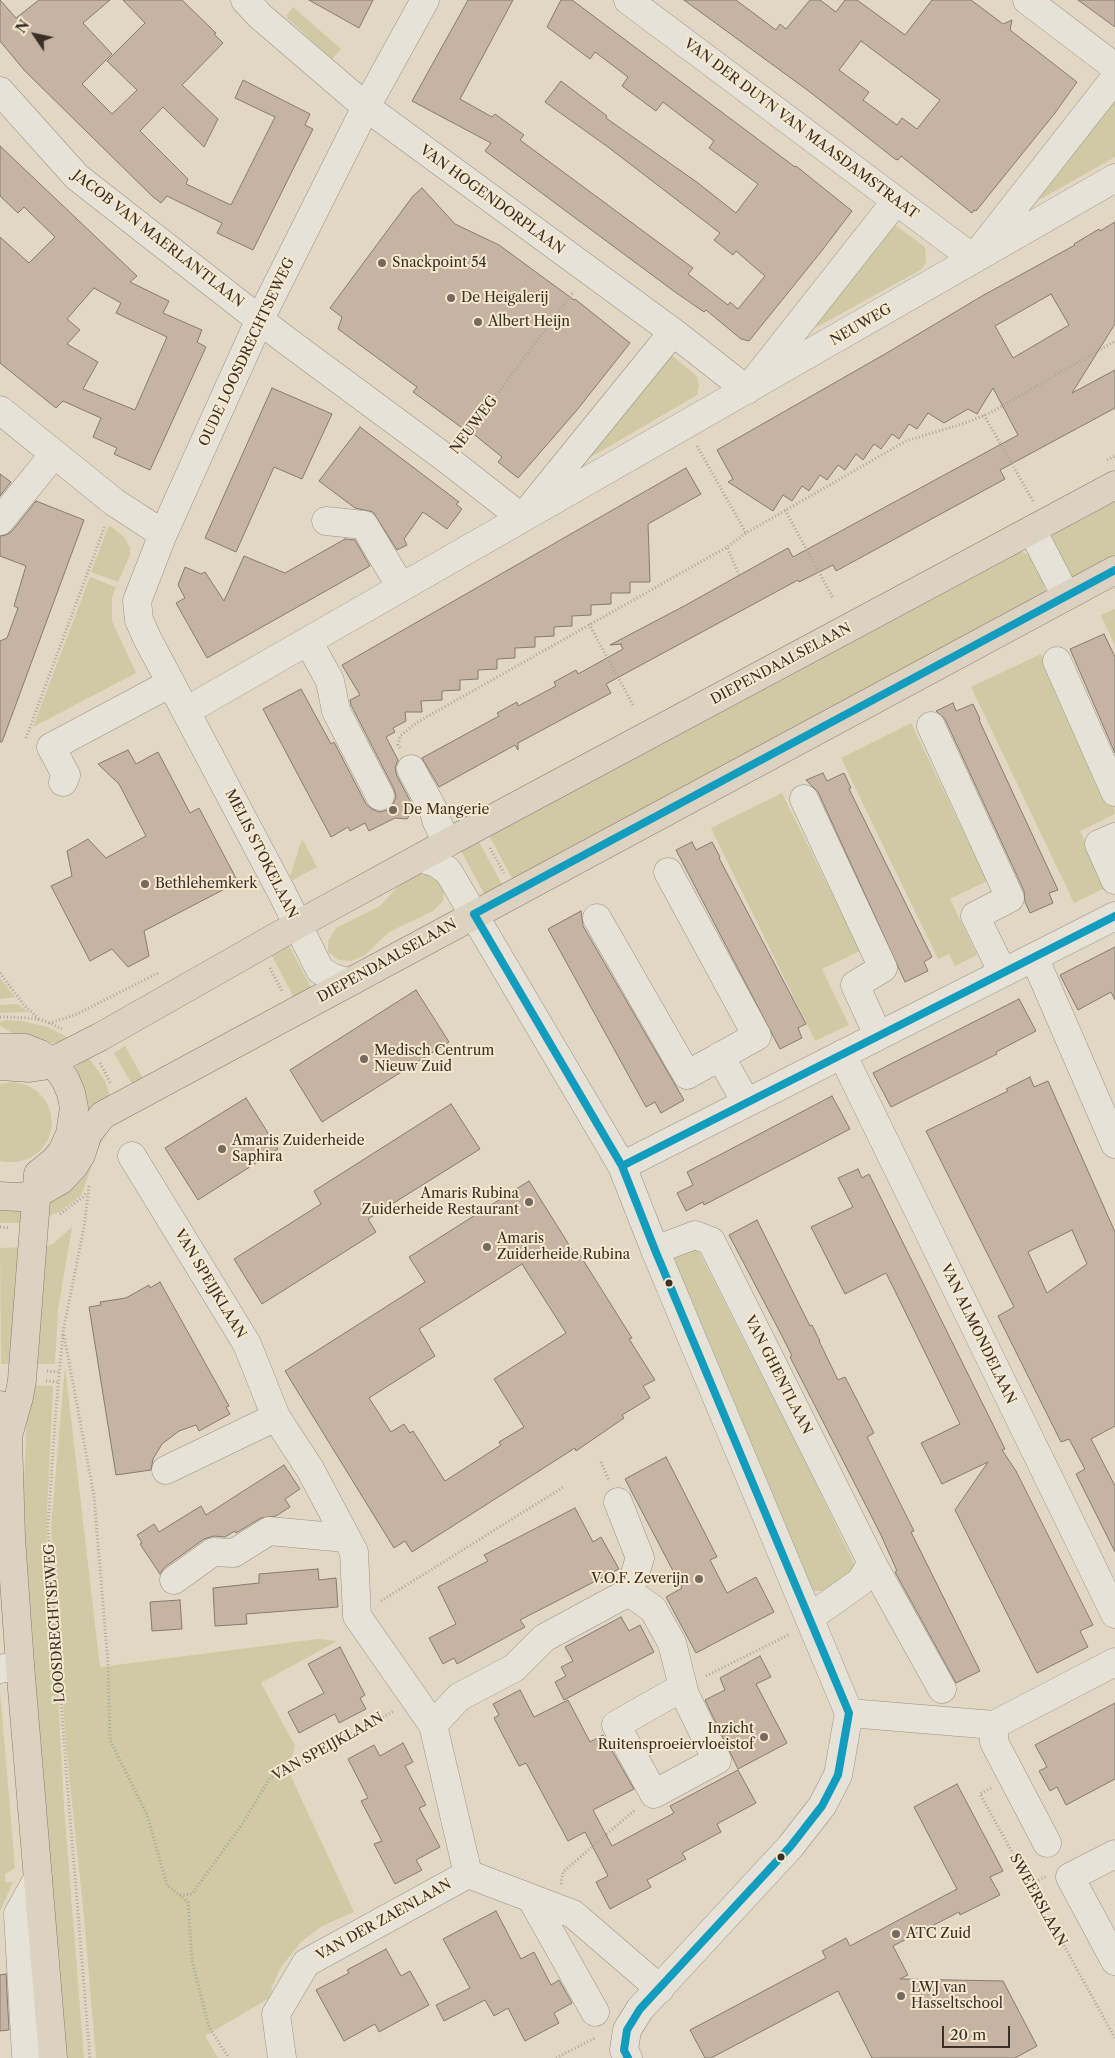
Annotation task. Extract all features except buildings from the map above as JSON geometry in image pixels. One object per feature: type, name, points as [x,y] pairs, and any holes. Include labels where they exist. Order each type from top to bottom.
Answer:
[{"type":"main road","name":"DIEPENDAALSELAAN","points":[[52,1062],[446,843],[1115,485]]},
{"type":"main road","name":"DIEPENDAALSELAAN","points":[[38,1184],[61,1180],[74,1166],[81,1156],[88,1133],[102,1115],[1115,570]]},
{"type":"main road","points":[[0,1052],[25,1048],[40,1054],[52,1062],[65,1079],[71,1093],[74,1108],[70,1134],[62,1152],[38,1184],[19,1197],[0,1196]]},
{"type":"main road","points":[[0,1178],[38,1184]]},
{"type":"main road","points":[[8,1436],[20,1397],[38,1184]]},
{"type":"main road","points":[[0,1405],[8,1436],[11,1538],[10,1667],[38,1878],[53,2058]]},
{"type":"street","name":"VAN HOGENDORPLAAN","points":[[245,0],[260,16],[366,107],[673,332],[747,390]]},
{"type":"street","name":"OUDE LOOSDRECHTSEWEG","points":[[186,711],[139,620],[137,601],[163,534],[260,319],[366,107],[425,0]]},
{"type":"street","name":"VAN DER DUYN VAN MAASDAMSTRAAT","points":[[628,0],[974,258]]},
{"type":"street","points":[[1027,0],[1115,67]]},
{"type":"street","name":"NEUWEG","points":[[974,258],[1115,78]]},
{"type":"street","name":"JACOB VAN MAERLANTLAAN","points":[[0,91],[77,177],[522,518]]},
{"type":"street","name":"NEUWEG","points":[[186,711],[686,426],[1115,178]]},
{"type":"street","name":"NEUWEG","points":[[747,390],[896,201]]},
{"type":"street","name":"NEUWEG","points":[[522,518],[673,332]]},
{"type":"street","points":[[0,410],[114,502],[163,534]]},
{"type":"street","points":[[0,521],[54,454]]},
{"type":"street","points":[[326,521],[364,525],[401,587]]},
{"type":"street","points":[[1032,530],[1066,596]]},
{"type":"street","points":[[308,641],[330,681],[336,711],[380,796]]},
{"type":"street","points":[[1057,661],[1115,792]]},
{"type":"street","points":[[62,782],[66,774],[51,747],[171,683]]},
{"type":"street","name":"MELIS STOKELAAN","points":[[186,711],[282,893],[320,970],[333,978],[348,982]]},
{"type":"street","points":[[931,726],[1010,898],[975,916],[1003,973]]},
{"type":"street","points":[[411,769],[434,811],[446,843]]},
{"type":"street","points":[[804,799],[883,968],[856,985],[878,1035]]},
{"type":"street","points":[[1115,836],[1099,844],[1115,880]]},
{"type":"street","points":[[420,858],[436,863],[448,871],[622,1166],[655,1250],[849,1713],[838,1775],[822,1806],[790,1846],[640,2009],[627,2030],[624,2050],[628,2058]]},
{"type":"street","points":[[597,918],[687,1075],[757,1036],[668,872]]},
{"type":"street","points":[[622,1166],[1115,916]]},
{"type":"street","points":[[1034,957],[1115,1144]]},
{"type":"street","name":"VAN ALMONDELAAN","points":[[842,1054],[1115,1614]]},
{"type":"street","points":[[720,1056],[746,1102]]},
{"type":"street","name":"VAN SPEIJKLAAN","points":[[132,1156],[246,1344],[276,1417],[310,1469],[354,1552],[357,1616]]},
{"type":"street","name":"VAN GHENTLAAN","points":[[655,1250],[696,1235],[711,1241],[872,1562],[942,1689]]},
{"type":"street","points":[[166,1470],[276,1417]]},
{"type":"street","points":[[433,1725],[459,1697],[514,1668],[544,1638],[629,1592],[640,1558],[618,1502]]},
{"type":"street","points":[[174,1580],[212,1552],[234,1554],[269,1531],[346,1538]]},
{"type":"street","points":[[810,1620],[860,1582],[872,1562]]},
{"type":"street","points":[[629,1592],[653,1609],[672,1643],[683,1687],[685,1695],[718,1760],[654,1794],[616,1725],[683,1687]]},
{"type":"street","points":[[357,1616],[433,1725],[468,1874]]},
{"type":"street","points":[[849,1713],[994,1725],[1115,1662]]},
{"type":"street","points":[[994,1725],[994,1742],[1047,1842]]},
{"type":"street","points":[[1115,1854],[1070,1877],[1115,1961]]},
{"type":"street","name":"VAN DER ZAENLAAN","points":[[282,2058],[276,2014],[306,1963],[468,1874],[573,1914],[660,1988]]},
{"type":"street","points":[[28,2056],[9,2033],[4,1949],[18,1914],[38,1878]]},
{"type":"street","points":[[543,1902],[599,2023]]},
{"type":"path","name":"NEUWEG","points":[[448,460],[589,270]]},
{"type":"path","points":[[411,769],[398,745],[400,736],[416,723],[727,546],[785,510],[906,441],[984,415],[1115,342]]},
{"type":"path","points":[[984,415],[1033,502]]},
{"type":"path","points":[[686,426],[746,533]]},
{"type":"path","points":[[25,742],[114,502]]},
{"type":"path","points":[[785,510],[833,598]]},
{"type":"path","points":[[727,546],[739,575]]},
{"type":"path","points":[[590,624],[633,705]]},
{"type":"path","points":[[490,847],[507,879]]},
{"type":"path","points":[[266,960],[284,995]]},
{"type":"path","points":[[0,973],[24,1005],[40,1020]]},
{"type":"path","points":[[0,1017],[40,1020],[69,1034]]},
{"type":"path","points":[[96,1058],[113,1088]]},
{"type":"path","name":"LOOSDRECHTSEWEG","points":[[55,1218],[83,1197],[88,1190],[84,1227],[63,1332],[49,1502],[49,1535],[90,2058]]},
{"type":"path","points":[[63,1332],[94,1496],[108,1664],[110,1740],[147,1815],[167,1885],[188,1902],[192,1961],[209,2027],[229,2058]]},
{"type":"path","points":[[357,1616],[565,1486]]},
{"type":"path","points":[[683,1687],[810,1620]]},
{"type":"path","name":"VAN SPEIJKLAAN","points":[[179,1895],[192,1894],[243,1823],[270,1778],[415,1700]]},
{"type":"path","name":"SWEERSLAAN","points":[[1012,1776],[980,1794],[1115,2038]]},
{"type":"path","points":[[543,1902],[564,1872],[654,1794]]},
{"type":"path","points":[[556,2058],[599,2023]]},
{"type":"shaded area","points":[[293,7],[341,49],[332,59],[287,18]]},
{"type":"shaded area","points":[[1115,97],[1115,157],[1039,200],[1036,194]]},
{"type":"shaded area","points":[[895,225],[925,247],[926,261],[922,269],[817,327],[813,321],[888,227]]},
{"type":"shaded area","points":[[671,355],[697,376],[699,385],[697,395],[591,457],[587,449]]},
{"type":"shaded area","points":[[1115,493],[1115,563],[1080,579],[1072,577],[1066,572],[1050,543],[1053,529]]},
{"type":"shaded area","points":[[109,525],[124,537],[130,548],[130,555],[118,582],[91,572]]},
{"type":"shaded area","points":[[1015,549],[1029,555],[1043,580],[1045,590],[1043,598],[515,884],[486,830]]},
{"type":"shaded area","points":[[90,577],[116,587],[112,597],[112,621],[136,673],[33,727]]},
{"type":"shaded area","points":[[1115,609],[1115,646],[1101,615]]},
{"type":"shaded area","points":[[1041,654],[1115,811],[1115,814],[1080,831],[1107,887],[1074,903],[971,687]]},
{"type":"shaded area","points":[[911,723],[987,881],[950,899],[977,955],[955,966],[949,954],[938,959],[841,758]]},
{"type":"shaded area","points":[[782,793],[860,951],[822,969],[849,1025],[815,1041],[711,828]]},
{"type":"shaded area","points":[[476,836],[505,890],[487,899],[458,845]]},
{"type":"shaded area","points":[[302,839],[317,867],[293,880],[290,876]]},
{"type":"shaded area","points":[[418,874],[434,875],[444,884],[443,901],[433,911],[389,932],[365,955],[352,961],[339,960],[328,952],[328,941],[336,928],[380,906],[403,881]]},
{"type":"shaded area","points":[[285,938],[313,991],[295,1000],[268,948]]},
{"type":"shaded area","points":[[0,978],[15,997],[0,999]]},
{"type":"shaded area","points":[[17,1004],[29,1012],[0,1013],[0,1005]]},
{"type":"shaded area","points":[[6,1020],[48,1027],[69,1038],[61,1042],[43,1043],[21,1038],[0,1026],[0,1022]]},
{"type":"shaded area","points":[[125,1046],[145,1082],[134,1088],[114,1053]]},
{"type":"shaded area","points":[[89,1058],[104,1079],[112,1101],[84,1111],[71,1070]]},
{"type":"shaded area","points":[[13,1082],[26,1085],[37,1091],[46,1101],[51,1114],[52,1127],[48,1140],[40,1151],[30,1158],[17,1162],[4,1162],[0,1161],[0,1084]]},
{"type":"shaded area","points":[[112,1125],[98,1148],[81,1196],[59,1212],[45,1218],[47,1206],[97,1139]]},
{"type":"shaded area","points":[[25,1210],[25,1223],[0,1223],[0,1211]]},
{"type":"shaded area","points":[[72,1227],[58,1310],[55,1364],[33,1364],[39,1248],[53,1244]]},
{"type":"shaded area","points":[[24,1247],[18,1364],[1,1364],[0,1248]]},
{"type":"shaded area","points":[[692,1249],[698,1250],[807,1465],[856,1568],[847,1578],[823,1591],[813,1591],[722,1374],[671,1261],[682,1252]]},
{"type":"shaded area","points":[[65,1367],[100,1667],[318,1639],[337,1641],[261,1683],[295,1746],[288,1770],[354,1912],[322,1926],[301,1942],[281,1967],[272,1986],[271,1997],[205,2036],[218,2058],[96,2058],[84,1917],[66,1746],[51,1526]]},
{"type":"shaded area","points":[[28,1385],[53,1386],[47,1540],[54,1616],[64,1806],[84,2058],[64,2058],[22,1533]]},
{"type":"shaded area","points":[[0,1691],[15,1868],[5,1874],[5,1882],[13,1882],[0,1911]]},
{"type":"transit line","points":[[628,2058],[624,2050],[627,2030],[640,2009],[790,1847],[822,1806],[838,1775],[849,1713],[655,1250],[622,1166],[474,914],[1115,570]]},
{"type":"transit line","points":[[622,1166],[1115,916]]},
{"type":"place","name":"Snackpoint 54","points":[[382,263]]},
{"type":"place","name":"De Heigalerij","points":[[451,298]]},
{"type":"place","name":"Albert Heijn","points":[[478,322]]},
{"type":"place","name":"De Mangerie","points":[[393,810]]},
{"type":"place","name":"Bethlehemkerk","points":[[145,884]]},
{"type":"place","name":"Medisch Centrum Nieuw Zuid","points":[[364,1059]]},
{"type":"place","name":"Amaris Zuiderheide Saphira","points":[[222,1149]]},
{"type":"place","name":"Amaris Rubina Zuiderheide Restaurant","points":[[529,1202]]},
{"type":"place","name":"Amaris Zuiderheide Rubina","points":[[487,1247]]},
{"type":"place","name":"V.O.F. Zeverijn","points":[[699,1579]]},
{"type":"place","name":"Inzicht Ruitensproeiervloeistof","points":[[764,1737]]},
{"type":"place","name":"ATC Zuid","points":[[896,1934]]},
{"type":"place","name":"LWJ van Hasseltschool","points":[[901,1996]]}]
